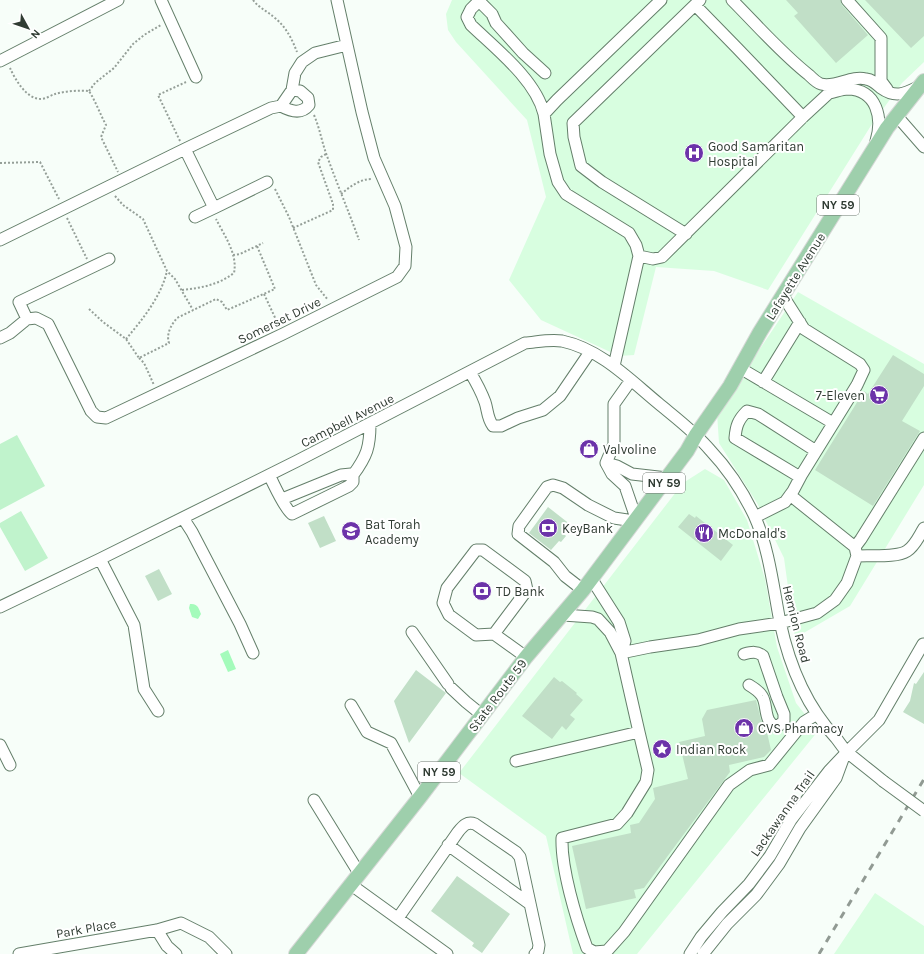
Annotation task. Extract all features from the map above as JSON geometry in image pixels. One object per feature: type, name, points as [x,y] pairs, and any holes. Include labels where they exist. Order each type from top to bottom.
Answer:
[{"type":"main road","name":"Lafayette Avenue","points":[[696,435],[730,386],[783,296],[874,148],[896,115],[921,84]]},
{"type":"main road","name":"State Route 59","points":[[296,954],[420,797],[526,657],[583,590],[687,451],[696,435]]},
{"type":"street","points":[[2,60],[118,0]]},
{"type":"street","points":[[161,0],[196,77]]},
{"type":"street","name":"Somerset Drive","points":[[27,319],[36,318],[48,324],[91,411],[97,417],[106,418],[283,334],[397,277],[405,266],[406,247],[395,206],[374,158],[337,0]]},
{"type":"street","points":[[544,114],[661,0]]},
{"type":"street","points":[[732,0],[799,68],[820,84],[830,89],[858,90],[868,97],[877,109],[880,121],[874,148]]},
{"type":"street","points":[[848,0],[881,38],[881,81],[891,94]]},
{"type":"street","points":[[545,73],[522,53],[496,23],[492,14],[479,1],[471,9],[467,17],[471,25],[526,80],[542,106],[550,154],[558,182],[566,194],[629,233],[636,244],[639,256],[614,366]]},
{"type":"street","points":[[686,234],[602,182],[581,166],[574,137],[573,123],[697,3],[803,118]]},
{"type":"street","points":[[281,106],[292,90],[295,73],[302,62],[315,53],[347,45]]},
{"type":"street","points":[[639,256],[653,259],[662,257],[803,118],[830,89],[844,81],[863,78],[874,80],[880,87],[891,94],[904,94],[921,84]]},
{"type":"street","points":[[0,240],[271,108],[281,106],[296,112],[305,110],[309,105],[308,98],[300,92],[292,90]]},
{"type":"street","points":[[896,115],[924,147]]},
{"type":"street","points":[[185,149],[214,208]]},
{"type":"street","points":[[195,217],[267,182]]},
{"type":"street","points":[[0,338],[10,333],[27,319],[19,302],[109,259]]},
{"type":"street","points":[[755,517],[785,502],[857,385],[864,370],[860,364],[804,329],[783,296]]},
{"type":"street","points":[[763,382],[800,322]]},
{"type":"street","name":"Campbell Avenue","points":[[0,607],[269,475],[525,343],[561,341],[590,352],[614,366],[696,435]]},
{"type":"street","points":[[470,372],[480,389],[486,404],[488,420],[493,426],[501,426],[518,418],[543,410],[560,396],[590,352]]},
{"type":"street","points":[[740,368],[833,423]]},
{"type":"street","points":[[606,462],[614,444],[614,404],[630,380]]},
{"type":"street","points":[[800,477],[735,438],[735,428],[741,417],[747,411],[758,414],[816,451]]},
{"type":"street","points":[[269,475],[289,512],[292,514],[349,486],[353,482],[353,475],[366,455],[370,442],[370,424]]},
{"type":"street","name":"Hemion Road","points":[[696,435],[711,450],[729,474],[744,496],[755,517],[764,545],[780,622],[788,652],[796,676],[808,701],[827,729],[846,752],[924,811]]},
{"type":"street","points":[[621,653],[698,640],[817,613],[835,600],[847,583],[861,539],[924,438]]},
{"type":"street","points":[[606,462],[632,474],[667,478]]},
{"type":"street","points":[[583,590],[565,576],[554,562],[518,534],[518,526],[547,487],[554,485],[563,488],[588,505],[607,515],[614,518],[635,520],[625,486],[612,474],[606,462]]},
{"type":"street","points":[[282,499],[341,475],[353,475]]},
{"type":"street","points":[[790,495],[856,551],[897,554],[907,551],[915,543],[924,528]]},
{"type":"street","points":[[183,518],[192,532],[253,653]]},
{"type":"street","points":[[494,634],[527,590],[525,581],[483,550],[476,550],[447,588],[443,603],[449,615],[476,635],[494,634],[526,657]]},
{"type":"street","points":[[100,559],[134,625],[144,689],[158,711]]},
{"type":"street","points":[[591,578],[619,622],[625,641],[621,653]]},
{"type":"street","points":[[563,615],[585,616],[598,619],[610,632],[621,653],[648,770],[646,782],[627,813],[617,824],[562,838],[562,852],[572,900],[587,948],[594,952],[601,953],[607,951],[624,932],[729,785],[750,770],[769,765],[804,722],[817,714]]},
{"type":"street","points":[[412,632],[450,686],[482,715]]},
{"type":"street","points":[[846,752],[879,720],[923,644],[924,645]]},
{"type":"street","points":[[744,654],[752,652],[759,653],[763,656],[784,714],[784,721],[780,725],[777,727],[773,726],[768,718],[763,697],[750,685]]},
{"type":"street","points":[[350,704],[367,732],[391,743],[420,797]]},
{"type":"street","points":[[516,761],[639,732]]},
{"type":"street","points":[[0,745],[10,765]]},
{"type":"street","name":"Lackawanna Trail","points":[[690,954],[701,937],[722,912],[749,884],[770,856],[791,820],[829,771],[846,752]]},
{"type":"street","name":"Lackawanna Trail","points":[[703,954],[727,924],[756,894],[778,864],[800,828],[836,778],[846,752]]},
{"type":"street","points":[[314,800],[359,873]]},
{"type":"street","points":[[398,918],[448,845],[464,824],[471,822],[516,852],[520,857],[539,945],[538,951],[535,954]]},
{"type":"street","points":[[448,845],[530,904]]},
{"type":"street","points":[[350,884],[447,954]]},
{"type":"street","name":"Park Place","points":[[19,954],[158,930],[181,923],[209,937],[226,954]]},
{"type":"street","points":[[158,930],[167,946],[176,954]]},
{"type":"path","points":[[252,0],[256,5],[282,24],[290,36],[302,62]]},
{"type":"path","points":[[89,92],[95,83],[114,68],[133,44],[156,27],[171,21]]},
{"type":"path","points":[[2,60],[32,97],[42,100],[55,94],[80,90],[89,92]]},
{"type":"path","points":[[185,149],[179,140],[158,95],[196,77]]},
{"type":"path","points":[[89,92],[106,125],[101,137],[122,180]]},
{"type":"path","points":[[309,105],[315,116],[326,154],[350,213],[359,240]]},
{"type":"path","points":[[293,228],[334,210],[318,162],[321,157],[326,154]]},
{"type":"path","points":[[341,194],[354,184],[367,179],[383,178]]},
{"type":"path","points":[[267,182],[277,190],[316,285],[329,301],[333,309]]},
{"type":"path","points":[[110,186],[123,205],[143,219],[167,271],[175,279],[194,310]]},
{"type":"path","points":[[182,290],[202,288],[226,279],[234,273],[236,265],[233,255],[215,217],[214,208]]},
{"type":"path","points":[[233,255],[240,254],[263,242]]},
{"type":"path","points":[[139,358],[169,343],[168,338],[173,323],[177,318],[216,299],[222,302],[227,310],[275,289],[257,246]]},
{"type":"path","points":[[126,339],[149,309],[165,280],[167,271]]},
{"type":"path","points":[[264,294],[283,334]]},
{"type":"path","points":[[89,309],[103,322],[126,339],[144,363],[158,393]]},
{"type":"shaded area","name":"Good Samaritan Hospital","points":[[452,0],[924,0],[924,62],[902,83],[872,124],[768,290],[714,271],[656,267],[634,355],[619,356],[541,320],[509,280],[546,197],[527,120],[456,42],[448,30],[446,14]]},
{"type":"shaded area","points":[[798,292],[924,364],[924,485],[850,606],[795,638],[784,558],[757,503],[719,443],[717,413]]},
{"type":"shaded area","points":[[17,435],[45,486],[0,510],[0,444]]},
{"type":"shaded area","name":"Indian Rock","points":[[705,469],[724,480],[747,520],[765,579],[777,647],[796,703],[818,731],[637,954],[573,954],[546,836],[459,773],[683,483]]},
{"type":"shaded area","points":[[21,511],[48,558],[25,571],[0,527],[0,523]]},
{"type":"shaded area","points":[[190,604],[195,604],[199,608],[201,614],[198,619],[192,617],[189,608]]},
{"type":"shaded area","points":[[228,650],[236,669],[228,672],[220,654]]},
{"type":"shaded area","points":[[875,893],[924,926],[924,954],[834,954]]},
{"type":"building","points":[[786,0],[840,0],[842,5],[868,35],[836,63],[794,16],[798,13]]},
{"type":"building","points":[[865,0],[924,0],[924,36],[911,48]]},
{"type":"building","points":[[893,355],[924,374],[924,386],[902,421],[920,431],[873,506],[815,470],[864,391],[868,394]]},
{"type":"building","points":[[548,507],[571,525],[564,534],[566,536],[551,550],[529,533]]},
{"type":"building","points":[[689,514],[695,518],[696,516],[733,545],[721,561],[678,527]]},
{"type":"building","points":[[324,516],[336,541],[320,548],[308,523]]},
{"type":"building","points":[[159,569],[172,594],[158,601],[145,576]]},
{"type":"building","points":[[416,670],[446,693],[409,743],[394,701]]},
{"type":"building","points":[[924,672],[924,724],[903,712],[910,701],[914,683],[916,684]]},
{"type":"building","points":[[554,677],[560,682],[562,681],[583,700],[570,715],[575,719],[566,730],[562,726],[552,739],[522,716]]},
{"type":"building","points":[[756,700],[761,720],[766,728],[771,750],[764,757],[729,765],[730,772],[644,888],[634,890],[636,898],[586,909],[572,846],[631,833],[630,825],[639,823],[655,799],[653,788],[688,779],[679,742],[705,736],[702,719],[707,710]]},
{"type":"building","points":[[457,876],[510,914],[482,953],[472,946],[474,943],[431,911]]},
{"type":"railway","points":[[819,954],[924,779]]},
{"type":"place","name":"Good Samaritan Hospital","points":[[694,153]]},
{"type":"place","name":"7-Eleven","points":[[879,395]]},
{"type":"place","name":"Valvoline","points":[[589,449]]},
{"type":"place","name":"KeyBank","points":[[548,528]]},
{"type":"place","name":"Bat Torah Academy","points":[[351,531]]},
{"type":"place","name":"McDonald's","points":[[704,533]]},
{"type":"place","name":"TD Bank","points":[[482,591]]},
{"type":"place","name":"CVS Pharmacy","points":[[744,728]]},
{"type":"place","name":"Indian Rock","points":[[662,749]]}]
